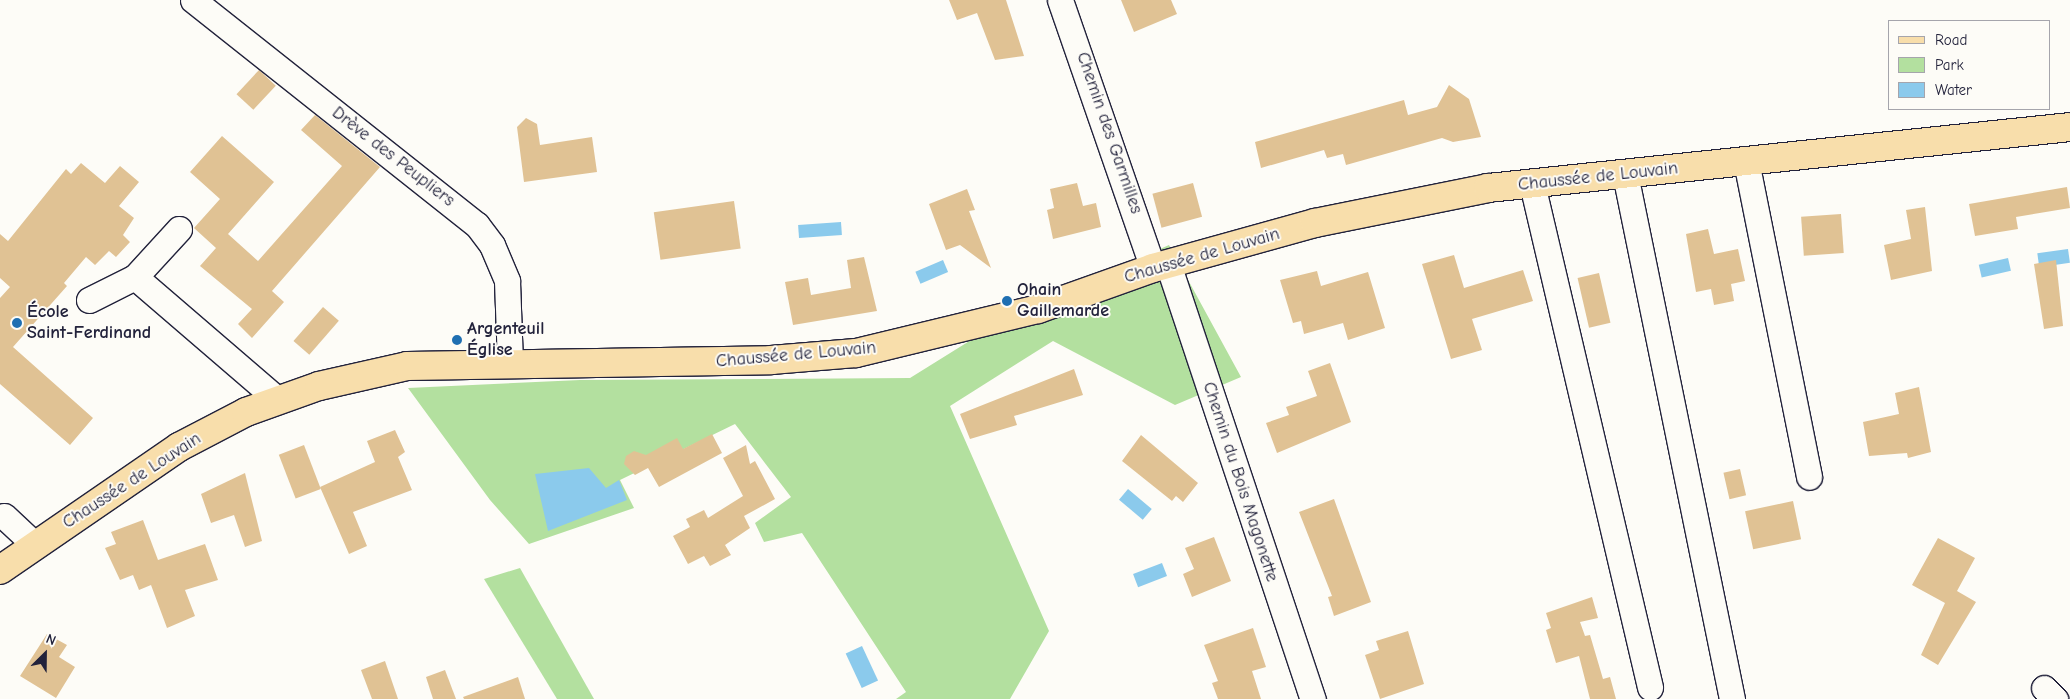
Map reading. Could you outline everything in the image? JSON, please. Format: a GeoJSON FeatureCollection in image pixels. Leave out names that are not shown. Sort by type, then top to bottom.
{"type":"FeatureCollection","features":[{"type":"Feature","properties":{"kind":"main road","name":"Chaussée de Louvain"},"geometry":{"type":"LineString","coordinates":[[0,570],[179,447],[278,400],[407,366],[771,360],[856,353],[1038,308],[1161,266],[1315,223],[1532,184],[2070,127]]}},
{"type":"Feature","properties":{"kind":"street","name":"Drève des Peupliers"},"geometry":{"type":"LineString","coordinates":[[193,0],[476,225],[492,245],[507,281],[510,364]]}},
{"type":"Feature","properties":{"kind":"street","name":"Chemin des Garmilles"},"geometry":{"type":"LineString","coordinates":[[1060,0],[1161,266]]}},
{"type":"Feature","properties":{"kind":"street"},"geometry":{"type":"LineString","coordinates":[[1746,161],[1809,476]]}},
{"type":"Feature","properties":{"kind":"street"},"geometry":{"type":"LineString","coordinates":[[1625,174],[1732,699]]}},
{"type":"Feature","properties":{"kind":"street"},"geometry":{"type":"LineString","coordinates":[[1532,184],[1650,687]]}},
{"type":"Feature","properties":{"kind":"street"},"geometry":{"type":"LineString","coordinates":[[89,300],[135,277],[179,229]]}},
{"type":"Feature","properties":{"kind":"street","name":"Chemin du Bois Magonette"},"geometry":{"type":"LineString","coordinates":[[1161,266],[1313,699]]}},
{"type":"Feature","properties":{"kind":"street"},"geometry":{"type":"LineString","coordinates":[[135,277],[278,400]]}},
{"type":"Feature","properties":{"kind":"street"},"geometry":{"type":"LineString","coordinates":[[4,516],[35,545]]}},
{"type":"Feature","properties":{"kind":"green space"},"geometry":{"type":"Polygon","coordinates":[[[1169,245],[1241,377],[1175,405],[1053,341],[950,406],[1049,631],[1010,699],[896,699],[906,692],[802,533],[764,542],[755,523],[791,497],[735,424],[620,480],[634,508],[529,544],[490,500],[408,388],[580,380],[910,378],[1008,317],[1169,245]]]}},
{"type":"Feature","properties":{"kind":"green space"},"geometry":{"type":"Polygon","coordinates":[[[520,568],[594,699],[557,699],[484,579],[520,568]]]}},
{"type":"Feature","properties":{"kind":"water"},"geometry":{"type":"Polygon","coordinates":[[[841,222],[842,235],[799,238],[798,225],[841,222]]]}},
{"type":"Feature","properties":{"kind":"water"},"geometry":{"type":"Polygon","coordinates":[[[2068,249],[2070,263],[2039,267],[2037,253],[2068,249]]]}},
{"type":"Feature","properties":{"kind":"water"},"geometry":{"type":"Polygon","coordinates":[[[2008,258],[2011,271],[1982,277],[1979,265],[2008,258]]]}},
{"type":"Feature","properties":{"kind":"water"},"geometry":{"type":"Polygon","coordinates":[[[943,260],[948,272],[920,284],[915,272],[943,260]]]}},
{"type":"Feature","properties":{"kind":"water"},"geometry":{"type":"Polygon","coordinates":[[[589,468],[606,488],[619,480],[627,500],[548,531],[535,474],[589,468]]]}},
{"type":"Feature","properties":{"kind":"water"},"geometry":{"type":"Polygon","coordinates":[[[1128,489],[1152,509],[1143,520],[1119,500],[1128,489]]]}},
{"type":"Feature","properties":{"kind":"water"},"geometry":{"type":"Polygon","coordinates":[[[1162,563],[1167,576],[1138,587],[1133,574],[1162,563]]]}},
{"type":"Feature","properties":{"kind":"water"},"geometry":{"type":"Polygon","coordinates":[[[862,646],[878,680],[862,688],[846,654],[862,646]]]}},
{"type":"Feature","properties":{"kind":"building"},"geometry":{"type":"Polygon","coordinates":[[[949,0],[1006,0],[1024,56],[995,60],[977,13],[957,20],[949,0]]]}},
{"type":"Feature","properties":{"kind":"building"},"geometry":{"type":"Polygon","coordinates":[[[1121,0],[1171,0],[1177,14],[1134,32],[1121,0]]]}},
{"type":"Feature","properties":{"kind":"building"},"geometry":{"type":"Polygon","coordinates":[[[259,70],[276,86],[253,110],[236,94],[259,70]]]}},
{"type":"Feature","properties":{"kind":"building"},"geometry":{"type":"Polygon","coordinates":[[[1449,85],[1469,99],[1481,137],[1453,142],[1442,138],[1346,165],[1343,154],[1327,158],[1324,150],[1261,168],[1255,142],[1404,100],[1408,115],[1437,107],[1449,85]]]}},
{"type":"Feature","properties":{"kind":"building"},"geometry":{"type":"Polygon","coordinates":[[[315,115],[380,167],[272,291],[284,302],[252,338],[238,324],[252,309],[200,266],[216,248],[194,228],[220,199],[190,172],[222,136],[274,182],[228,234],[258,261],[342,166],[301,130],[315,115]]]}},
{"type":"Feature","properties":{"kind":"building"},"geometry":{"type":"Polygon","coordinates":[[[526,118],[537,124],[540,145],[592,137],[597,172],[524,182],[517,127],[526,118]]]}},
{"type":"Feature","properties":{"kind":"building"},"geometry":{"type":"Polygon","coordinates":[[[81,163],[105,183],[120,166],[139,182],[119,206],[134,218],[123,235],[130,242],[116,257],[109,251],[95,265],[86,257],[64,283],[67,286],[13,347],[93,418],[70,445],[0,384],[0,298],[10,287],[0,278],[0,234],[8,241],[66,169],[71,174],[81,163]]]}},
{"type":"Feature","properties":{"kind":"building"},"geometry":{"type":"Polygon","coordinates":[[[1077,183],[1083,206],[1096,203],[1101,227],[1053,239],[1047,210],[1054,208],[1050,189],[1077,183]]]}},
{"type":"Feature","properties":{"kind":"building"},"geometry":{"type":"Polygon","coordinates":[[[1193,183],[1202,217],[1161,228],[1152,194],[1193,183]]]}},
{"type":"Feature","properties":{"kind":"building"},"geometry":{"type":"Polygon","coordinates":[[[2067,187],[2070,208],[2016,217],[2018,229],[1975,236],[1969,204],[2067,187]]]}},
{"type":"Feature","properties":{"kind":"building"},"geometry":{"type":"Polygon","coordinates":[[[967,189],[975,210],[969,211],[991,268],[960,245],[946,250],[929,204],[967,189]]]}},
{"type":"Feature","properties":{"kind":"building"},"geometry":{"type":"Polygon","coordinates":[[[734,201],[741,249],[660,260],[654,212],[734,201]]]}},
{"type":"Feature","properties":{"kind":"building"},"geometry":{"type":"Polygon","coordinates":[[[1925,207],[1932,271],[1891,280],[1884,245],[1911,239],[1906,210],[1925,207]]]}},
{"type":"Feature","properties":{"kind":"building"},"geometry":{"type":"Polygon","coordinates":[[[1841,214],[1844,253],[1804,256],[1801,217],[1841,214]]]}},
{"type":"Feature","properties":{"kind":"building"},"geometry":{"type":"Polygon","coordinates":[[[1708,229],[1714,254],[1738,249],[1745,281],[1731,284],[1734,301],[1714,305],[1711,289],[1696,292],[1686,234],[1708,229]]]}},
{"type":"Feature","properties":{"kind":"building"},"geometry":{"type":"Polygon","coordinates":[[[1454,255],[1464,288],[1523,270],[1533,301],[1472,319],[1482,350],[1451,359],[1422,264],[1454,255]]]}},
{"type":"Feature","properties":{"kind":"building"},"geometry":{"type":"Polygon","coordinates":[[[864,257],[877,311],[793,325],[785,282],[808,278],[811,295],[851,288],[847,260],[864,257]]]}},
{"type":"Feature","properties":{"kind":"building"},"geometry":{"type":"Polygon","coordinates":[[[2056,260],[2063,326],[2044,329],[2034,264],[2056,260]]]}},
{"type":"Feature","properties":{"kind":"building"},"geometry":{"type":"Polygon","coordinates":[[[1317,271],[1321,286],[1368,272],[1385,328],[1348,340],[1343,323],[1304,334],[1301,321],[1293,323],[1280,280],[1317,271]]]}},
{"type":"Feature","properties":{"kind":"building"},"geometry":{"type":"Polygon","coordinates":[[[1599,273],[1610,323],[1589,328],[1578,278],[1599,273]]]}},
{"type":"Feature","properties":{"kind":"building"},"geometry":{"type":"Polygon","coordinates":[[[323,307],[339,321],[309,355],[293,341],[323,307]]]}},
{"type":"Feature","properties":{"kind":"building"},"geometry":{"type":"Polygon","coordinates":[[[1330,363],[1351,422],[1277,453],[1266,423],[1289,415],[1286,407],[1317,396],[1308,371],[1330,363]]]}},
{"type":"Feature","properties":{"kind":"building"},"geometry":{"type":"Polygon","coordinates":[[[1074,369],[1083,395],[1014,416],[1017,425],[970,439],[960,414],[1074,369]]]}},
{"type":"Feature","properties":{"kind":"building"},"geometry":{"type":"Polygon","coordinates":[[[1919,387],[1931,452],[1908,458],[1907,453],[1869,456],[1863,422],[1899,414],[1895,393],[1919,387]]]}},
{"type":"Feature","properties":{"kind":"building"},"geometry":{"type":"Polygon","coordinates":[[[395,430],[405,452],[398,457],[412,490],[353,512],[367,546],[349,554],[320,487],[375,462],[367,441],[395,430]]]}},
{"type":"Feature","properties":{"kind":"building"},"geometry":{"type":"Polygon","coordinates":[[[712,434],[722,453],[659,487],[648,468],[635,475],[624,464],[626,456],[634,451],[646,455],[677,438],[683,449],[712,434]]]}},
{"type":"Feature","properties":{"kind":"building"},"geometry":{"type":"Polygon","coordinates":[[[1141,435],[1198,483],[1183,502],[1176,496],[1172,501],[1122,461],[1141,435]]]}},
{"type":"Feature","properties":{"kind":"building"},"geometry":{"type":"Polygon","coordinates":[[[304,445],[321,489],[296,499],[279,455],[304,445]]]}},
{"type":"Feature","properties":{"kind":"building"},"geometry":{"type":"Polygon","coordinates":[[[746,445],[750,464],[755,461],[775,499],[744,516],[750,528],[725,545],[731,555],[710,566],[704,556],[688,564],[673,536],[690,527],[686,519],[704,510],[708,518],[743,496],[723,458],[746,445]]]}},
{"type":"Feature","properties":{"kind":"building"},"geometry":{"type":"Polygon","coordinates":[[[1740,469],[1746,495],[1730,499],[1723,473],[1740,469]]]}},
{"type":"Feature","properties":{"kind":"building"},"geometry":{"type":"Polygon","coordinates":[[[245,473],[262,541],[245,547],[234,515],[211,523],[201,494],[245,473]]]}},
{"type":"Feature","properties":{"kind":"building"},"geometry":{"type":"Polygon","coordinates":[[[1334,499],[1371,602],[1334,616],[1328,597],[1332,596],[1299,512],[1334,499]]]}},
{"type":"Feature","properties":{"kind":"building"},"geometry":{"type":"Polygon","coordinates":[[[1793,501],[1801,539],[1753,549],[1745,511],[1793,501]]]}},
{"type":"Feature","properties":{"kind":"building"},"geometry":{"type":"Polygon","coordinates":[[[143,520],[158,560],[205,544],[218,580],[185,590],[195,616],[167,628],[151,585],[139,590],[133,575],[120,580],[105,548],[116,544],[111,532],[143,520]]]}},
{"type":"Feature","properties":{"kind":"building"},"geometry":{"type":"Polygon","coordinates":[[[1214,537],[1231,581],[1192,597],[1183,574],[1194,569],[1185,548],[1214,537]]]}},
{"type":"Feature","properties":{"kind":"building"},"geometry":{"type":"Polygon","coordinates":[[[1938,538],[1975,558],[1957,591],[1976,602],[1938,665],[1921,655],[1945,603],[1912,585],[1938,538]]]}},
{"type":"Feature","properties":{"kind":"building"},"geometry":{"type":"Polygon","coordinates":[[[1592,597],[1598,618],[1580,622],[1585,636],[1590,635],[1603,679],[1610,677],[1616,699],[1590,699],[1579,656],[1556,663],[1546,630],[1551,628],[1546,613],[1592,597]]]}},
{"type":"Feature","properties":{"kind":"building"},"geometry":{"type":"Polygon","coordinates":[[[1253,628],[1266,667],[1252,671],[1261,699],[1218,699],[1212,683],[1218,681],[1204,645],[1253,628]]]}},
{"type":"Feature","properties":{"kind":"building"},"geometry":{"type":"Polygon","coordinates":[[[1408,631],[1424,684],[1380,699],[1365,655],[1379,650],[1376,641],[1408,631]]]}},
{"type":"Feature","properties":{"kind":"building"},"geometry":{"type":"Polygon","coordinates":[[[47,634],[67,645],[59,657],[75,667],[56,698],[20,676],[47,634]]]}},
{"type":"Feature","properties":{"kind":"building"},"geometry":{"type":"Polygon","coordinates":[[[385,661],[398,699],[372,699],[361,670],[385,661]]]}},
{"type":"Feature","properties":{"kind":"building"},"geometry":{"type":"Polygon","coordinates":[[[445,670],[456,699],[433,699],[426,677],[445,670]]]}},
{"type":"Feature","properties":{"kind":"building"},"geometry":{"type":"Polygon","coordinates":[[[518,677],[525,699],[464,699],[463,697],[518,677]]]}},
{"type":"Feature","properties":{"kind":"place","name":"Ohain Gaillemarde"},"geometry":{"type":"Point","coordinates":[1007,301]}},
{"type":"Feature","properties":{"kind":"place","name":"École Saint-Ferdinand"},"geometry":{"type":"Point","coordinates":[17,323]}},
{"type":"Feature","properties":{"kind":"place","name":"Argenteuil Église"},"geometry":{"type":"Point","coordinates":[457,340]}}]}
